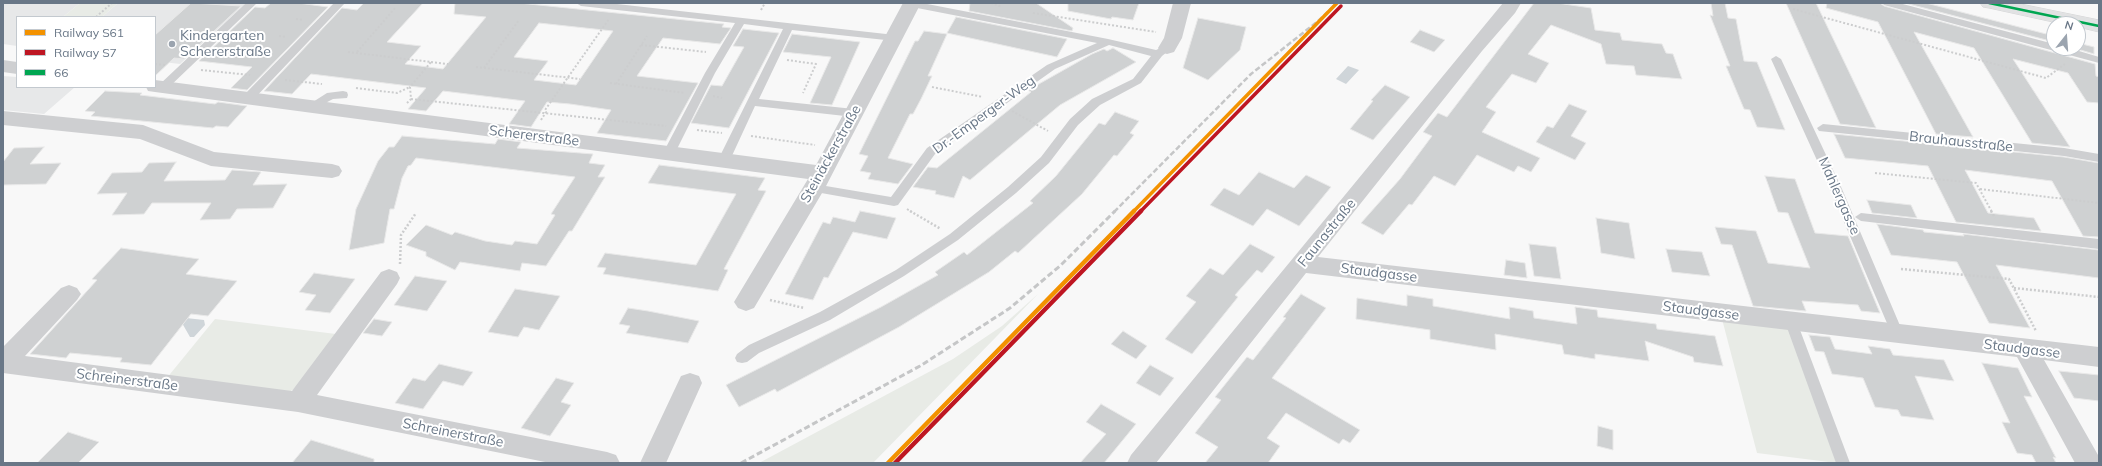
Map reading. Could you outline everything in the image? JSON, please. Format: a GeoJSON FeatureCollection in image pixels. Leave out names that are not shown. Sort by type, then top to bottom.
{"type":"FeatureCollection","features":[{"type":"Feature","properties":{"kind":"main road"},"geometry":{"type":"LineString","coordinates":[[1989,3],[2099,26]]}},
{"type":"Feature","properties":{"kind":"street"},"geometry":{"type":"LineString","coordinates":[[1166,45],[1182,3]]}},
{"type":"Feature","properties":{"kind":"street","name":"Faunastraße"},"geometry":{"type":"LineString","coordinates":[[1140,463],[1302,264],[1470,53],[1509,9],[1512,3]]}},
{"type":"Feature","properties":{"kind":"street","name":"Steinäckerstraße"},"geometry":{"type":"LineString","coordinates":[[748,299],[835,148],[912,4]]}},
{"type":"Feature","properties":{"kind":"street"},"geometry":{"type":"LineString","coordinates":[[3,66],[16,68]]}},
{"type":"Feature","properties":{"kind":"street","name":"Schererstraße"},"geometry":{"type":"LineString","coordinates":[[159,86],[310,107],[724,160],[817,180]]}},
{"type":"Feature","properties":{"kind":"street"},"geometry":{"type":"LineString","coordinates":[[3,118],[143,132],[196,151],[211,159],[332,171]]}},
{"type":"Feature","properties":{"kind":"street","name":"Staudgasse"},"geometry":{"type":"LineString","coordinates":[[1302,264],[2099,358]]}},
{"type":"Feature","properties":{"kind":"street"},"geometry":{"type":"LineString","coordinates":[[298,402],[389,278]]}},
{"type":"Feature","properties":{"kind":"street","name":"Schreinerstraße"},"geometry":{"type":"LineString","coordinates":[[3,364],[69,294]]}},
{"type":"Feature","properties":{"kind":"street"},"geometry":{"type":"LineString","coordinates":[[2036,350],[2088,463]]}},
{"type":"Feature","properties":{"kind":"street","name":"Schreinerstraße"},"geometry":{"type":"LineString","coordinates":[[3,364],[298,402],[607,463]]}},
{"type":"Feature","properties":{"kind":"street"},"geometry":{"type":"LineString","coordinates":[[653,463],[690,383]]}},
{"type":"Feature","properties":{"kind":"lane","name":"Schererstraße"},"geometry":{"type":"LineString","coordinates":[[159,86],[252,3]]}},
{"type":"Feature","properties":{"kind":"lane"},"geometry":{"type":"LineString","coordinates":[[248,98],[340,3]]}},
{"type":"Feature","properties":{"kind":"lane"},"geometry":{"type":"LineString","coordinates":[[582,3],[895,38]]}},
{"type":"Feature","properties":{"kind":"lane"},"geometry":{"type":"LineString","coordinates":[[1887,3],[2046,45]]}},
{"type":"Feature","properties":{"kind":"lane"},"geometry":{"type":"LineString","coordinates":[[912,4],[1108,42],[1166,45]]}},
{"type":"Feature","properties":{"kind":"lane"},"geometry":{"type":"LineString","coordinates":[[669,153],[699,94],[741,21]]}},
{"type":"Feature","properties":{"kind":"lane"},"geometry":{"type":"LineString","coordinates":[[724,160],[789,26]]}},
{"type":"Feature","properties":{"kind":"lane","name":"Dr.-Emperger-Weg"},"geometry":{"type":"LineString","coordinates":[[894,202],[931,151],[1051,67],[1108,42]]}},
{"type":"Feature","properties":{"kind":"lane"},"geometry":{"type":"LineString","coordinates":[[742,358],[754,349],[824,316],[900,273],[954,236],[1012,190],[1045,160],[1074,122],[1096,102],[1137,81],[1166,45]]}},
{"type":"Feature","properties":{"kind":"lane"},"geometry":{"type":"LineString","coordinates":[[2086,56],[2099,60]]}},
{"type":"Feature","properties":{"kind":"lane","name":"Mahlergasse"},"geometry":{"type":"LineString","coordinates":[[1776,59],[1836,189],[1898,335]]}},
{"type":"Feature","properties":{"kind":"lane"},"geometry":{"type":"LineString","coordinates":[[310,107],[331,96],[343,95]]}},
{"type":"Feature","properties":{"kind":"lane"},"geometry":{"type":"LineString","coordinates":[[752,102],[854,113]]}},
{"type":"Feature","properties":{"kind":"lane","name":"Brauhausstraße"},"geometry":{"type":"LineString","coordinates":[[1823,128],[2064,152],[2099,158]]}},
{"type":"Feature","properties":{"kind":"lane"},"geometry":{"type":"LineString","coordinates":[[817,180],[894,202]]}},
{"type":"Feature","properties":{"kind":"lane"},"geometry":{"type":"LineString","coordinates":[[1861,216],[2099,244]]}},
{"type":"Feature","properties":{"kind":"lane"},"geometry":{"type":"LineString","coordinates":[[1791,322],[1843,463]]}},
{"type":"Feature","properties":{"kind":"path"},"geometry":{"type":"LineString","coordinates":[[97,16],[112,3]]}},
{"type":"Feature","properties":{"kind":"path"},"geometry":{"type":"LineString","coordinates":[[991,3],[1006,8]]}},
{"type":"Feature","properties":{"kind":"path"},"geometry":{"type":"LineString","coordinates":[[356,53],[396,7]]}},
{"type":"Feature","properties":{"kind":"path"},"geometry":{"type":"LineString","coordinates":[[530,135],[546,112],[545,110],[617,7]]}},
{"type":"Feature","properties":{"kind":"path"},"geometry":{"type":"LineString","coordinates":[[1793,9],[2046,78],[2077,56]]}},
{"type":"Feature","properties":{"kind":"path"},"geometry":{"type":"LineString","coordinates":[[1028,12],[1166,45]]}},
{"type":"Feature","properties":{"kind":"path"},"geometry":{"type":"LineString","coordinates":[[484,68],[519,20]]}},
{"type":"Feature","properties":{"kind":"path"},"geometry":{"type":"LineString","coordinates":[[616,84],[647,36]]}},
{"type":"Feature","properties":{"kind":"path"},"geometry":{"type":"LineString","coordinates":[[641,45],[722,53]]}},
{"type":"Feature","properties":{"kind":"path"},"geometry":{"type":"LineString","coordinates":[[348,52],[448,64]]}},
{"type":"Feature","properties":{"kind":"path"},"geometry":{"type":"LineString","coordinates":[[773,58],[816,64],[803,93]]}},
{"type":"Feature","properties":{"kind":"path"},"geometry":{"type":"LineString","coordinates":[[396,118],[411,98],[410,87],[431,62]]}},
{"type":"Feature","properties":{"kind":"path"},"geometry":{"type":"LineString","coordinates":[[476,67],[580,80]]}},
{"type":"Feature","properties":{"kind":"path"},"geometry":{"type":"LineString","coordinates":[[610,83],[722,98]]}},
{"type":"Feature","properties":{"kind":"path"},"geometry":{"type":"LineString","coordinates":[[411,98],[542,114],[546,112],[682,128],[835,148]]}},
{"type":"Feature","properties":{"kind":"path"},"geometry":{"type":"LineString","coordinates":[[1875,173],[1976,183],[2003,233]]}},
{"type":"Feature","properties":{"kind":"path"},"geometry":{"type":"LineString","coordinates":[[1980,189],[2099,203]]}},
{"type":"Feature","properties":{"kind":"path"},"geometry":{"type":"LineString","coordinates":[[894,202],[954,236]]}},
{"type":"Feature","properties":{"kind":"path"},"geometry":{"type":"LineString","coordinates":[[389,278],[400,270],[401,235],[416,213]]}},
{"type":"Feature","properties":{"kind":"path"},"geometry":{"type":"LineString","coordinates":[[1900,269],[2009,279],[2014,288],[2036,350]]}},
{"type":"Feature","properties":{"kind":"path"},"geometry":{"type":"LineString","coordinates":[[2014,288],[2099,297]]}},
{"type":"Feature","properties":{"kind":"path"},"geometry":{"type":"LineString","coordinates":[[748,299],[821,312],[824,316]]}},
{"type":"Feature","properties":{"kind":"shaded area"},"geometry":{"type":"Polygon","coordinates":[[[3,3],[80,3],[64,16],[16,16],[16,46],[3,44],[3,3]]]}},
{"type":"Feature","properties":{"kind":"shaded area"},"geometry":{"type":"Polygon","coordinates":[[[80,3],[118,3],[103,16],[64,16],[80,3]]]}},
{"type":"Feature","properties":{"kind":"shaded area"},"geometry":{"type":"Polygon","coordinates":[[[118,3],[246,3],[180,64],[156,61],[156,16],[103,16],[118,3]]]}},
{"type":"Feature","properties":{"kind":"shaded area"},"geometry":{"type":"Polygon","coordinates":[[[1348,66],[1359,70],[1346,84],[1336,79],[1348,66]]]}},
{"type":"Feature","properties":{"kind":"shaded area"},"geometry":{"type":"Polygon","coordinates":[[[3,76],[16,77],[16,88],[74,88],[44,114],[3,110],[3,76]]]}},
{"type":"Feature","properties":{"kind":"shaded area"},"geometry":{"type":"Polygon","coordinates":[[[1038,294],[873,463],[759,463],[953,359],[1002,326],[1038,294]]]}},
{"type":"Feature","properties":{"kind":"shaded area"},"geometry":{"type":"Polygon","coordinates":[[[186,318],[204,320],[205,325],[194,337],[190,337],[182,323],[186,318]]]}},
{"type":"Feature","properties":{"kind":"shaded area"},"geometry":{"type":"Polygon","coordinates":[[[215,319],[336,334],[297,388],[282,395],[166,379],[215,319]]]}},
{"type":"Feature","properties":{"kind":"shaded area"},"geometry":{"type":"Polygon","coordinates":[[[1722,319],[1788,327],[1837,463],[1757,453],[1722,319]]]}},
{"type":"Feature","properties":{"kind":"building"},"geometry":{"type":"Polygon","coordinates":[[[191,3],[241,6],[184,59],[174,58],[156,75],[156,34],[191,3]]]}},
{"type":"Feature","properties":{"kind":"building"},"geometry":{"type":"Polygon","coordinates":[[[271,3],[298,3],[328,7],[247,90],[231,88],[252,67],[199,61],[255,7],[265,8],[271,3]]]}},
{"type":"Feature","properties":{"kind":"building"},"geometry":{"type":"Polygon","coordinates":[[[364,3],[423,3],[387,42],[421,46],[405,64],[443,69],[486,17],[454,14],[455,3],[519,3],[724,24],[722,27],[731,28],[720,44],[663,38],[637,76],[698,83],[666,141],[597,133],[611,110],[570,104],[547,102],[531,127],[509,124],[525,101],[443,91],[426,111],[408,109],[426,88],[311,74],[292,94],[264,91],[342,8],[357,10],[364,3]],[[539,23],[514,57],[548,61],[534,80],[576,85],[613,31],[539,23]]]}},
{"type":"Feature","properties":{"kind":"building"},"geometry":{"type":"Polygon","coordinates":[[[970,3],[1036,3],[1073,28],[1072,31],[969,11],[970,3]]]}},
{"type":"Feature","properties":{"kind":"building"},"geometry":{"type":"Polygon","coordinates":[[[1068,3],[1139,3],[1133,20],[1112,17],[1111,19],[1068,11],[1068,3]]]}},
{"type":"Feature","properties":{"kind":"building"},"geometry":{"type":"Polygon","coordinates":[[[1534,3],[1557,3],[1591,8],[1595,30],[1620,33],[1622,40],[1662,44],[1666,53],[1673,54],[1682,79],[1636,75],[1634,66],[1606,64],[1601,44],[1551,25],[1528,54],[1549,63],[1536,83],[1512,74],[1486,107],[1496,112],[1482,132],[1540,158],[1531,172],[1518,166],[1514,172],[1477,155],[1455,186],[1434,176],[1412,205],[1409,204],[1383,235],[1361,223],[1400,179],[1432,136],[1423,132],[1438,113],[1447,117],[1534,3]]]}},
{"type":"Feature","properties":{"kind":"building"},"geometry":{"type":"Polygon","coordinates":[[[1711,3],[1725,3],[1728,18],[1736,19],[1744,61],[1757,62],[1785,130],[1757,127],[1750,110],[1744,109],[1726,66],[1730,66],[1710,15],[1713,16],[1711,3]]]}},
{"type":"Feature","properties":{"kind":"building"},"geometry":{"type":"Polygon","coordinates":[[[1786,3],[1816,3],[1876,128],[1840,124],[1786,3]]]}},
{"type":"Feature","properties":{"kind":"building"},"geometry":{"type":"Polygon","coordinates":[[[1827,3],[1880,3],[1884,6],[2046,51],[2046,56],[2066,56],[2095,64],[2096,76],[2099,77],[2099,103],[2087,102],[2068,73],[2013,59],[2070,147],[2032,143],[1974,48],[1914,32],[1973,137],[1936,134],[1878,22],[1826,8],[1827,3]]]}},
{"type":"Feature","properties":{"kind":"building"},"geometry":{"type":"Polygon","coordinates":[[[1905,3],[1926,3],[2046,34],[2046,40],[1905,3]]]}},
{"type":"Feature","properties":{"kind":"building"},"geometry":{"type":"Polygon","coordinates":[[[956,17],[1067,39],[1057,57],[947,33],[956,17]]]}},
{"type":"Feature","properties":{"kind":"building"},"geometry":{"type":"Polygon","coordinates":[[[1198,18],[1246,27],[1240,50],[1208,80],[1183,68],[1198,18]]]}},
{"type":"Feature","properties":{"kind":"building"},"geometry":{"type":"Polygon","coordinates":[[[743,29],[779,33],[729,128],[691,123],[711,85],[722,86],[744,47],[733,46],[743,29]]]}},
{"type":"Feature","properties":{"kind":"building"},"geometry":{"type":"Polygon","coordinates":[[[1420,30],[1445,40],[1434,52],[1410,42],[1420,30]]]}},
{"type":"Feature","properties":{"kind":"building"},"geometry":{"type":"Polygon","coordinates":[[[924,31],[947,34],[928,76],[932,76],[913,114],[910,114],[888,158],[913,164],[898,184],[868,179],[871,173],[860,171],[868,156],[859,154],[915,41],[918,41],[924,31]]]}},
{"type":"Feature","properties":{"kind":"building"},"geometry":{"type":"Polygon","coordinates":[[[792,34],[860,42],[832,105],[810,103],[831,57],[783,52],[792,34]]]}},
{"type":"Feature","properties":{"kind":"building"},"geometry":{"type":"Polygon","coordinates":[[[2086,45],[2094,47],[2094,54],[2086,52],[2086,45]]]}},
{"type":"Feature","properties":{"kind":"building"},"geometry":{"type":"Polygon","coordinates":[[[1113,48],[1136,62],[1060,105],[970,180],[963,176],[954,198],[935,194],[936,191],[913,187],[928,167],[937,168],[1031,92],[1028,90],[1092,54],[1104,49],[1107,51],[1113,48]]]}},
{"type":"Feature","properties":{"kind":"building"},"geometry":{"type":"Polygon","coordinates":[[[1385,85],[1410,97],[1373,140],[1350,129],[1373,101],[1371,100],[1385,85]]]}},
{"type":"Feature","properties":{"kind":"building"},"geometry":{"type":"Polygon","coordinates":[[[105,91],[142,93],[140,95],[215,104],[218,102],[247,106],[228,127],[216,126],[213,128],[91,116],[95,112],[85,111],[105,91]]]}},
{"type":"Feature","properties":{"kind":"building"},"geometry":{"type":"Polygon","coordinates":[[[1569,104],[1587,111],[1571,136],[1586,143],[1575,160],[1536,142],[1547,126],[1553,128],[1569,104]]]}},
{"type":"Feature","properties":{"kind":"building"},"geometry":{"type":"Polygon","coordinates":[[[1115,112],[1139,121],[1130,133],[1134,135],[1117,156],[1114,155],[1082,194],[1018,253],[1015,251],[989,272],[899,327],[777,392],[775,389],[739,407],[726,385],[881,307],[938,275],[935,272],[964,252],[967,255],[1033,203],[1030,201],[1056,176],[1099,123],[1105,125],[1115,112]]]}},
{"type":"Feature","properties":{"kind":"building"},"geometry":{"type":"Polygon","coordinates":[[[1834,134],[2064,157],[2099,163],[2099,237],[2083,236],[2052,181],[1965,170],[1988,213],[2034,218],[2041,231],[1956,222],[1928,166],[1845,158],[1834,134]]]}},
{"type":"Feature","properties":{"kind":"building"},"geometry":{"type":"Polygon","coordinates":[[[402,136],[495,144],[498,139],[521,142],[517,148],[593,154],[589,163],[605,165],[598,177],[605,177],[572,231],[569,231],[546,266],[522,263],[520,271],[460,262],[455,270],[426,256],[426,252],[406,245],[426,225],[452,235],[455,232],[485,241],[512,245],[515,241],[537,244],[555,215],[551,214],[575,177],[416,158],[411,165],[408,166],[402,178],[394,209],[390,209],[384,243],[349,250],[356,209],[378,161],[389,147],[394,147],[402,136]]]}},
{"type":"Feature","properties":{"kind":"building"},"geometry":{"type":"Polygon","coordinates":[[[44,147],[30,164],[61,163],[46,184],[3,185],[3,162],[14,148],[44,147]]]}},
{"type":"Feature","properties":{"kind":"building"},"geometry":{"type":"Polygon","coordinates":[[[176,162],[164,181],[225,180],[232,170],[261,172],[253,185],[287,184],[273,208],[237,209],[230,219],[200,220],[211,203],[152,203],[144,214],[112,215],[127,193],[97,194],[112,173],[142,172],[149,163],[176,162]]]}},
{"type":"Feature","properties":{"kind":"building"},"geometry":{"type":"Polygon","coordinates":[[[659,165],[765,178],[758,190],[766,191],[724,269],[728,270],[718,291],[603,274],[606,268],[597,267],[605,253],[696,265],[736,194],[648,183],[659,165]]]}},
{"type":"Feature","properties":{"kind":"building"},"geometry":{"type":"Polygon","coordinates":[[[1259,172],[1294,188],[1306,175],[1331,187],[1299,226],[1267,209],[1253,226],[1210,205],[1224,188],[1239,195],[1259,172]]]}},
{"type":"Feature","properties":{"kind":"building"},"geometry":{"type":"Polygon","coordinates":[[[1765,176],[1795,179],[1815,233],[1848,236],[1880,313],[1861,311],[1858,305],[1802,301],[1806,311],[1753,306],[1732,245],[1721,244],[1715,227],[1756,231],[1768,263],[1810,268],[1788,213],[1778,212],[1765,176]]]}},
{"type":"Feature","properties":{"kind":"building"},"geometry":{"type":"Polygon","coordinates":[[[1867,200],[1911,205],[1917,218],[1872,213],[1867,200]]]}},
{"type":"Feature","properties":{"kind":"building"},"geometry":{"type":"Polygon","coordinates":[[[860,211],[896,218],[887,239],[853,232],[828,278],[824,277],[813,300],[785,294],[823,222],[830,224],[833,217],[855,222],[860,211]]]}},
{"type":"Feature","properties":{"kind":"building"},"geometry":{"type":"Polygon","coordinates":[[[1596,218],[1629,223],[1635,259],[1601,253],[1596,218]]]}},
{"type":"Feature","properties":{"kind":"building"},"geometry":{"type":"Polygon","coordinates":[[[1877,224],[1923,230],[1924,232],[1964,236],[1963,234],[2099,250],[2099,278],[1996,265],[2030,328],[1989,323],[1957,262],[1891,255],[1877,224]]]}},
{"type":"Feature","properties":{"kind":"building"},"geometry":{"type":"Polygon","coordinates":[[[1250,244],[1275,257],[1262,273],[1257,270],[1235,295],[1238,297],[1192,354],[1165,339],[1196,302],[1186,296],[1210,268],[1223,275],[1250,244]]]}},
{"type":"Feature","properties":{"kind":"building"},"geometry":{"type":"Polygon","coordinates":[[[1529,244],[1556,247],[1561,279],[1534,276],[1529,244]]]}},
{"type":"Feature","properties":{"kind":"building"},"geometry":{"type":"Polygon","coordinates":[[[121,248],[199,259],[186,274],[237,281],[208,316],[191,314],[151,365],[120,362],[122,358],[70,353],[66,358],[30,354],[97,280],[92,279],[121,248]]]}},
{"type":"Feature","properties":{"kind":"building"},"geometry":{"type":"Polygon","coordinates":[[[1666,249],[1702,252],[1710,276],[1672,272],[1666,249]]]}},
{"type":"Feature","properties":{"kind":"building"},"geometry":{"type":"Polygon","coordinates":[[[1506,260],[1525,263],[1527,278],[1504,275],[1506,260]]]}},
{"type":"Feature","properties":{"kind":"building"},"geometry":{"type":"Polygon","coordinates":[[[314,273],[355,279],[330,313],[305,310],[316,295],[299,292],[314,273]]]}},
{"type":"Feature","properties":{"kind":"building"},"geometry":{"type":"Polygon","coordinates":[[[415,276],[447,281],[427,311],[394,305],[415,276]]]}},
{"type":"Feature","properties":{"kind":"building"},"geometry":{"type":"Polygon","coordinates":[[[515,289],[560,296],[539,330],[524,327],[518,337],[488,332],[515,289]]]}},
{"type":"Feature","properties":{"kind":"building"},"geometry":{"type":"Polygon","coordinates":[[[1301,294],[1326,308],[1272,378],[1360,430],[1350,443],[1343,439],[1339,444],[1286,413],[1267,438],[1280,446],[1268,463],[1205,463],[1218,447],[1195,433],[1221,400],[1215,397],[1247,357],[1253,360],[1286,318],[1283,317],[1301,294]]]}},
{"type":"Feature","properties":{"kind":"building"},"geometry":{"type":"Polygon","coordinates":[[[1407,295],[1433,299],[1433,306],[1510,319],[1509,307],[1533,311],[1534,318],[1577,324],[1575,307],[1597,310],[1598,317],[1656,324],[1657,329],[1715,336],[1723,366],[1694,362],[1693,357],[1645,341],[1649,361],[1595,354],[1595,359],[1564,354],[1562,345],[1495,334],[1496,350],[1430,339],[1430,330],[1356,319],[1357,298],[1407,306],[1407,295]]]}},
{"type":"Feature","properties":{"kind":"building"},"geometry":{"type":"Polygon","coordinates":[[[628,308],[699,321],[688,343],[626,333],[630,326],[619,324],[628,308]]]}},
{"type":"Feature","properties":{"kind":"building"},"geometry":{"type":"Polygon","coordinates":[[[374,319],[392,322],[382,336],[363,333],[374,319]]]}},
{"type":"Feature","properties":{"kind":"building"},"geometry":{"type":"Polygon","coordinates":[[[1123,331],[1147,346],[1136,359],[1111,344],[1123,331]]]}},
{"type":"Feature","properties":{"kind":"building"},"geometry":{"type":"Polygon","coordinates":[[[1809,335],[1830,337],[1835,349],[1872,354],[1868,346],[1890,349],[1893,355],[1944,360],[1954,381],[1915,376],[1934,420],[1901,416],[1898,410],[1875,407],[1863,378],[1832,374],[1824,352],[1815,351],[1809,335]]]}},
{"type":"Feature","properties":{"kind":"building"},"geometry":{"type":"Polygon","coordinates":[[[1982,363],[2018,368],[2032,397],[2024,396],[2056,458],[2053,457],[2056,463],[2036,463],[2032,455],[2017,453],[2002,422],[2010,423],[1982,363]]]}},
{"type":"Feature","properties":{"kind":"building"},"geometry":{"type":"Polygon","coordinates":[[[439,364],[473,372],[463,386],[443,381],[423,409],[395,403],[413,378],[425,381],[439,364]]]}},
{"type":"Feature","properties":{"kind":"building"},"geometry":{"type":"Polygon","coordinates":[[[1150,365],[1174,378],[1160,396],[1136,383],[1150,365]]]}},
{"type":"Feature","properties":{"kind":"building"},"geometry":{"type":"Polygon","coordinates":[[[2059,371],[2099,375],[2099,401],[2074,398],[2059,371]]]}},
{"type":"Feature","properties":{"kind":"building"},"geometry":{"type":"Polygon","coordinates":[[[556,378],[574,383],[561,402],[571,405],[550,436],[521,428],[556,378]]]}},
{"type":"Feature","properties":{"kind":"building"},"geometry":{"type":"Polygon","coordinates":[[[1101,404],[1136,424],[1104,463],[1080,463],[1106,434],[1086,422],[1101,404]]]}},
{"type":"Feature","properties":{"kind":"building"},"geometry":{"type":"Polygon","coordinates":[[[1598,426],[1613,430],[1613,450],[1597,446],[1598,426]]]}},
{"type":"Feature","properties":{"kind":"building"},"geometry":{"type":"Polygon","coordinates":[[[68,432],[99,442],[78,463],[37,463],[68,432]]]}},
{"type":"Feature","properties":{"kind":"building"},"geometry":{"type":"Polygon","coordinates":[[[311,440],[374,459],[374,463],[292,463],[311,440]]]}},
{"type":"Feature","properties":{"kind":"railway"},"geometry":{"type":"LineString","coordinates":[[1114,212],[1251,74],[1318,21],[1335,5]]}},
{"type":"Feature","properties":{"kind":"railway"},"geometry":{"type":"LineString","coordinates":[[741,463],[920,366],[1010,308],[1061,265],[1114,212]]}},
{"type":"Feature","properties":{"kind":"rail line","name":"S61"},"geometry":{"type":"LineString","coordinates":[[888,463],[1337,3]]}},
{"type":"Feature","properties":{"kind":"rail line","name":"S7"},"geometry":{"type":"LineString","coordinates":[[895,463],[1341,6]]}},
{"type":"Feature","properties":{"kind":"transit line","name":"66"},"geometry":{"type":"LineString","coordinates":[[1989,3],[2099,26]]}},
{"type":"Feature","properties":{"kind":"place","name":"Kindergarten Schererstraße"},"geometry":{"type":"Point","coordinates":[172,44]}}]}
